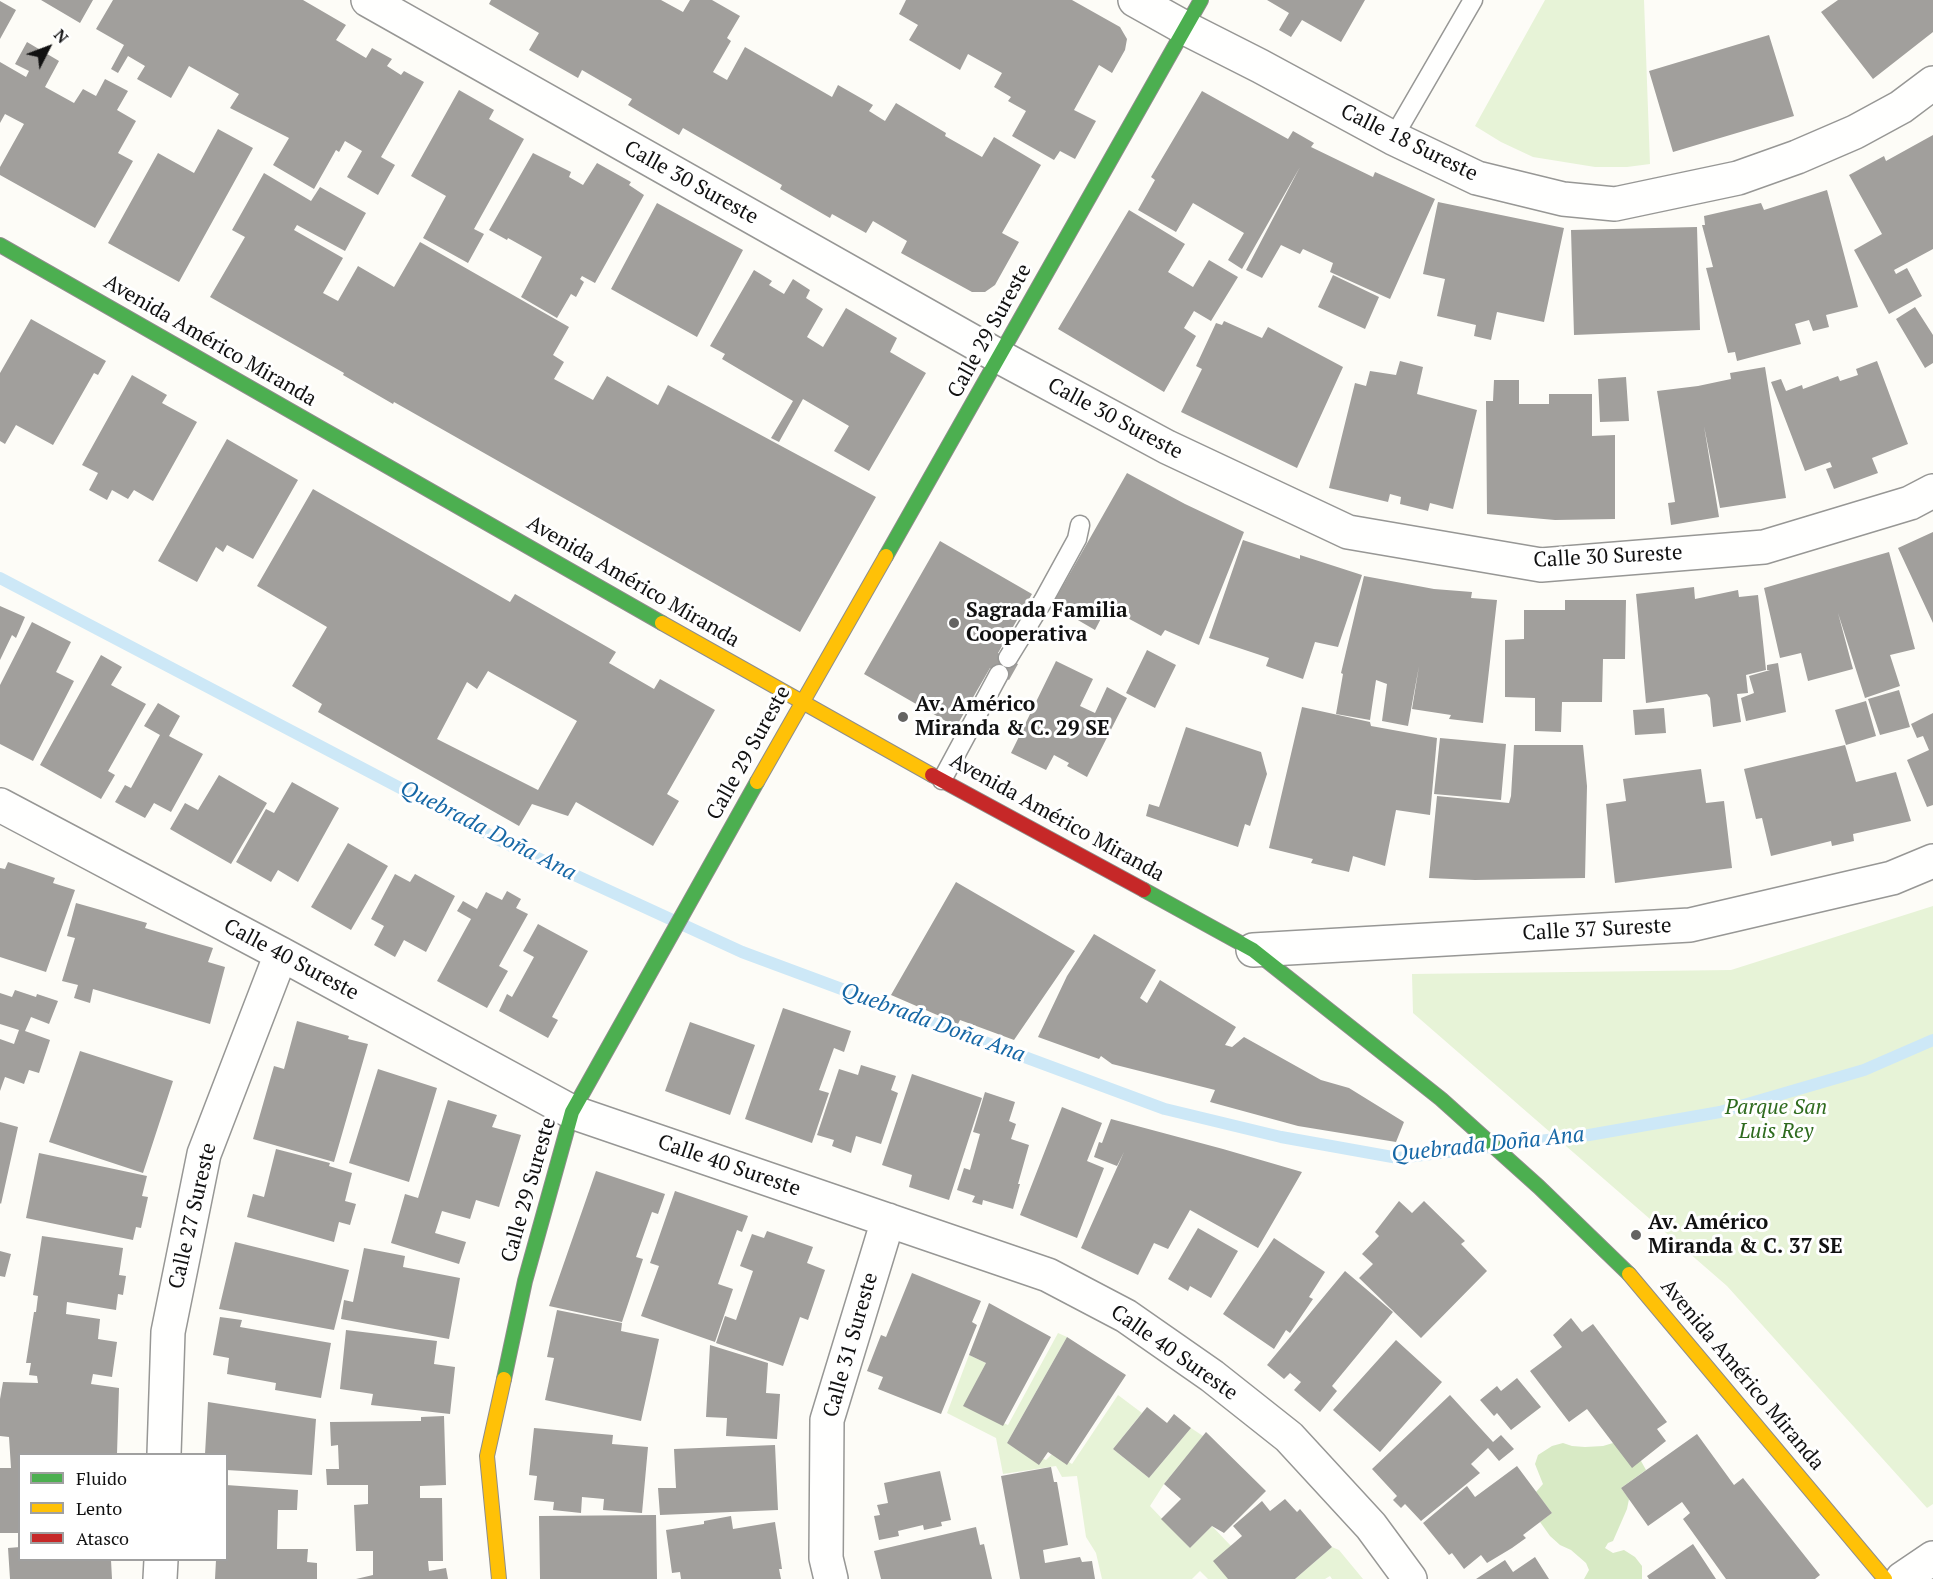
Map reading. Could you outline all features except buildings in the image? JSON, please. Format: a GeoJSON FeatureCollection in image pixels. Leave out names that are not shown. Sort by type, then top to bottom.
{"type":"FeatureCollection","features":[{"type":"Feature","properties":{"kind":"street","name":"Calle 30 Sureste"},"geometry":{"type":"LineString","coordinates":[[368,0],[1000,357],[1167,447],[1348,532],[1541,564],[1764,547],[1910,503],[1933,491]]}},
{"type":"Feature","properties":{"kind":"street","name":"Calle 18 Sureste"},"geometry":{"type":"LineString","coordinates":[[1135,0],[1393,138],[1477,178],[1563,199],[1615,204],[1738,178],[1797,158],[1855,132],[1902,107],[1933,83]]}},
{"type":"Feature","properties":{"kind":"street","name":"Calle 29 Sureste"},"geometry":{"type":"LineString","coordinates":[[498,1579],[487,1456],[525,1281],[572,1112],[801,702],[1000,357],[1201,0]]}},
{"type":"Feature","properties":{"kind":"street","name":"Avenida Américo Miranda"},"geometry":{"type":"LineString","coordinates":[[0,245],[801,702],[1253,950],[1441,1099],[1539,1187],[1627,1272],[1885,1579]]}},
{"type":"Feature","properties":{"kind":"street","name":"Calle 40 Sureste"},"geometry":{"type":"LineString","coordinates":[[0,805],[572,1112],[1048,1275],[1126,1316],[1212,1376],[1289,1437],[1371,1526],[1410,1579]]}},
{"type":"Feature","properties":{"kind":"street","name":"Calle 37 Sureste"},"geometry":{"type":"LineString","coordinates":[[1253,950],[1690,925],[1892,878],[1933,861]]}},
{"type":"Feature","properties":{"kind":"street","name":"Calle 27 Sureste"},"geometry":{"type":"LineString","coordinates":[[164,1453],[168,1332],[204,1154],[281,954]]}},
{"type":"Feature","properties":{"kind":"street","name":"Calle 31 Sureste"},"geometry":{"type":"LineString","coordinates":[[831,1579],[826,1558],[827,1420],[888,1220]]}},
{"type":"Feature","properties":{"kind":"street"},"geometry":{"type":"LineString","coordinates":[[1902,1579],[1933,1558]]}},
{"type":"Feature","properties":{"kind":"street"},"geometry":{"type":"LineString","coordinates":[[160,1579],[161,1561]]}},
{"type":"Feature","properties":{"kind":"lane"},"geometry":{"type":"LineString","coordinates":[[1393,138],[1473,0]]}},
{"type":"Feature","properties":{"kind":"lane"},"geometry":{"type":"LineString","coordinates":[[942,780],[1077,539],[1080,525]]}},
{"type":"Feature","properties":{"kind":"green space"},"geometry":{"type":"Polygon","coordinates":[[[1545,0],[1644,0],[1650,164],[1595,167],[1533,157],[1501,142],[1475,126],[1545,0]]]}},
{"type":"Feature","properties":{"kind":"green space","name":"Parque San Luis Rey"},"geometry":{"type":"Polygon","coordinates":[[[1933,906],[1933,1504],[1927,1508],[1727,1286],[1413,1013],[1412,974],[1731,970],[1933,906]]]}},
{"type":"Feature","properties":{"kind":"green space"},"geometry":{"type":"Polygon","coordinates":[[[1058,1333],[1067,1337],[1007,1443],[1046,1460],[1054,1452],[1072,1464],[1118,1395],[1142,1413],[1113,1449],[1149,1478],[1191,1428],[1203,1436],[1164,1484],[1150,1506],[1190,1548],[1212,1526],[1231,1546],[1228,1579],[1208,1579],[1200,1571],[1192,1579],[1102,1579],[1096,1553],[1086,1537],[1077,1476],[1062,1477],[1056,1466],[1003,1474],[996,1438],[947,1413],[969,1355],[986,1363],[964,1406],[1008,1425],[1058,1333]]]}},
{"type":"Feature","properties":{"kind":"green space"},"geometry":{"type":"Polygon","coordinates":[[[1563,1443],[1585,1447],[1613,1443],[1641,1461],[1646,1470],[1621,1488],[1629,1499],[1627,1509],[1613,1541],[1605,1548],[1613,1553],[1624,1550],[1635,1557],[1642,1566],[1642,1579],[1584,1579],[1589,1570],[1586,1563],[1571,1550],[1560,1545],[1540,1522],[1552,1513],[1536,1492],[1543,1484],[1535,1464],[1538,1455],[1552,1446],[1563,1443]]]}},
{"type":"Feature","properties":{"kind":"green space"},"geometry":{"type":"Polygon","coordinates":[[[1332,1547],[1339,1550],[1363,1579],[1332,1579],[1330,1576],[1325,1579],[1295,1579],[1332,1547]]]}},
{"type":"Feature","properties":{"kind":"waterway","name":"Quebrada Doña Ana"},"geometry":{"type":"LineString","coordinates":[[0,578],[505,843],[742,952],[1165,1109],[1281,1137],[1398,1158],[1589,1135],[1720,1112],[1864,1070],[1933,1040]]}},
{"type":"Feature","properties":{"kind":"traffic: fast"},"geometry":{"type":"LineString","coordinates":[[886,556],[1201,0]]}},
{"type":"Feature","properties":{"kind":"traffic: fast"},"geometry":{"type":"LineString","coordinates":[[0,245],[662,623]]}},
{"type":"Feature","properties":{"kind":"traffic: fast"},"geometry":{"type":"LineString","coordinates":[[504,1379],[525,1281],[572,1112],[757,782]]}},
{"type":"Feature","properties":{"kind":"traffic: fast"},"geometry":{"type":"LineString","coordinates":[[1144,890],[1253,950],[1441,1099],[1539,1187],[1629,1274]]}},
{"type":"Feature","properties":{"kind":"traffic: slow"},"geometry":{"type":"LineString","coordinates":[[757,782],[886,556]]}},
{"type":"Feature","properties":{"kind":"traffic: slow"},"geometry":{"type":"LineString","coordinates":[[662,623],[932,775]]}},
{"type":"Feature","properties":{"kind":"traffic: slow"},"geometry":{"type":"LineString","coordinates":[[1629,1274],[1885,1579]]}},
{"type":"Feature","properties":{"kind":"traffic: slow"},"geometry":{"type":"LineString","coordinates":[[499,1579],[487,1456],[504,1379]]}},
{"type":"Feature","properties":{"kind":"traffic: jam"},"geometry":{"type":"LineString","coordinates":[[932,775],[1144,890]]}},
{"type":"Feature","properties":{"kind":"place","name":"Sagrada Familia Cooperativa"},"geometry":{"type":"Point","coordinates":[954,623]}},
{"type":"Feature","properties":{"kind":"place","name":"Av. Américo Miranda & C. 29 SE"},"geometry":{"type":"Point","coordinates":[903,717]}},
{"type":"Feature","properties":{"kind":"place","name":"Av. Américo Miranda & C. 37 SE"},"geometry":{"type":"Point","coordinates":[1636,1235]}}]}
